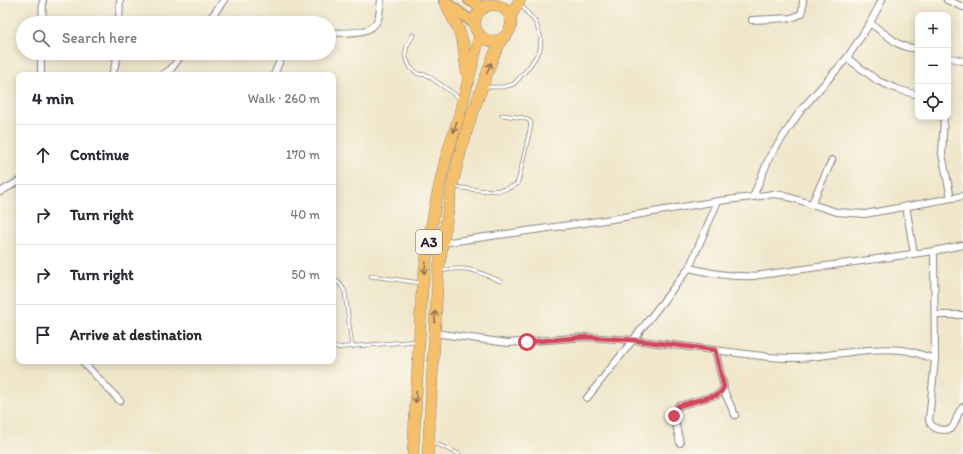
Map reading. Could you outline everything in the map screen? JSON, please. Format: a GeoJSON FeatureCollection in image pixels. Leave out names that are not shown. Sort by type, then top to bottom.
{"type":"FeatureCollection","features":[{"type":"Feature","properties":{"kind":"highway"},"geometry":{"type":"LineString","coordinates":[[444,1],[458,28],[463,43],[467,81]]}},
{"type":"Feature","properties":{"kind":"highway"},"geometry":{"type":"LineString","coordinates":[[510,17],[519,1]]}},
{"type":"Feature","properties":{"kind":"highway"},"geometry":{"type":"LineString","coordinates":[[489,4],[502,7],[507,11],[510,17],[512,23],[510,31],[502,39],[491,41],[485,39],[480,35],[475,24],[479,12],[489,4]]}},
{"type":"Feature","properties":{"kind":"highway","name":"A3"},"geometry":{"type":"LineString","coordinates":[[413,454],[423,283],[436,201],[445,161],[480,35]]}},
{"type":"Feature","properties":{"kind":"highway","name":"A3"},"geometry":{"type":"LineString","coordinates":[[428,454],[438,272],[442,242],[458,161],[482,87],[502,39]]}},
{"type":"Feature","properties":{"kind":"main road"},"geometry":{"type":"LineString","coordinates":[[469,0],[489,4]]}},
{"type":"Feature","properties":{"kind":"main road"},"geometry":{"type":"LineString","coordinates":[[444,1],[475,24]]}},
{"type":"Feature","properties":{"kind":"street"},"geometry":{"type":"LineString","coordinates":[[42,16],[43,0]]}},
{"type":"Feature","properties":{"kind":"street"},"geometry":{"type":"LineString","coordinates":[[119,16],[120,0]]}},
{"type":"Feature","properties":{"kind":"street"},"geometry":{"type":"LineString","coordinates":[[212,16],[224,0]]}},
{"type":"Feature","properties":{"kind":"street"},"geometry":{"type":"LineString","coordinates":[[336,32],[368,30],[378,19],[381,0]]}},
{"type":"Feature","properties":{"kind":"street"},"geometry":{"type":"LineString","coordinates":[[752,20],[791,18],[798,16],[802,13],[803,0]]}},
{"type":"Feature","properties":{"kind":"street"},"geometry":{"type":"LineString","coordinates":[[753,197],[770,156],[796,117],[846,58],[870,23],[882,0]]}},
{"type":"Feature","properties":{"kind":"street"},"geometry":{"type":"LineString","coordinates":[[947,0],[963,8]]}},
{"type":"Feature","properties":{"kind":"street"},"geometry":{"type":"LineString","coordinates":[[870,23],[897,43],[915,48]]}},
{"type":"Feature","properties":{"kind":"street"},"geometry":{"type":"LineString","coordinates":[[846,58],[878,81],[915,94]]}},
{"type":"Feature","properties":{"kind":"street"},"geometry":{"type":"LineString","coordinates":[[951,58],[963,61]]}},
{"type":"Feature","properties":{"kind":"street"},"geometry":{"type":"LineString","coordinates":[[41,60],[41,72]]}},
{"type":"Feature","properties":{"kind":"street"},"geometry":{"type":"LineString","coordinates":[[113,72],[117,60]]}},
{"type":"Feature","properties":{"kind":"street"},"geometry":{"type":"LineString","coordinates":[[166,72],[171,69],[178,60]]}},
{"type":"Feature","properties":{"kind":"street"},"geometry":{"type":"LineString","coordinates":[[275,72],[280,60]]}},
{"type":"Feature","properties":{"kind":"street"},"geometry":{"type":"LineString","coordinates":[[944,120],[942,154],[950,198]]}},
{"type":"Feature","properties":{"kind":"street"},"geometry":{"type":"LineString","coordinates":[[811,205],[832,160]]}},
{"type":"Feature","properties":{"kind":"street"},"geometry":{"type":"LineString","coordinates":[[0,192],[16,183]]}},
{"type":"Feature","properties":{"kind":"street"},"geometry":{"type":"LineString","coordinates":[[442,242],[612,219],[718,201],[773,194],[782,195],[837,212],[864,214],[963,196]]}},
{"type":"Feature","properties":{"kind":"street"},"geometry":{"type":"LineString","coordinates":[[587,398],[689,268],[718,201]]}},
{"type":"Feature","properties":{"kind":"street"},"geometry":{"type":"LineString","coordinates":[[906,206],[914,254]]}},
{"type":"Feature","properties":{"kind":"street"},"geometry":{"type":"LineString","coordinates":[[689,268],[720,275],[736,277],[753,276],[914,254],[963,245]]}},
{"type":"Feature","properties":{"kind":"street"},"geometry":{"type":"LineString","coordinates":[[934,251],[935,359],[929,421],[931,426],[936,429],[951,429],[954,427],[958,414],[963,407]]}},
{"type":"Feature","properties":{"kind":"street"},"geometry":{"type":"LineString","coordinates":[[935,315],[963,315]]}},
{"type":"Feature","properties":{"kind":"street"},"geometry":{"type":"LineString","coordinates":[[434,333],[508,343],[586,337],[633,340],[770,357],[790,358],[864,350],[903,350],[935,359]]}},
{"type":"Feature","properties":{"kind":"street"},"geometry":{"type":"LineString","coordinates":[[715,350],[724,387],[723,389],[735,414]]}},
{"type":"Feature","properties":{"kind":"street"},"geometry":{"type":"LineString","coordinates":[[85,364],[120,401]]}},
{"type":"Feature","properties":{"kind":"street"},"geometry":{"type":"LineString","coordinates":[[680,443],[674,416],[678,406],[717,395],[723,389]]}},
{"type":"Feature","properties":{"kind":"lane"},"geometry":{"type":"LineString","coordinates":[[482,87],[503,87],[514,84],[529,67],[540,50],[542,38],[536,23],[519,1]]}},
{"type":"Feature","properties":{"kind":"lane"},"geometry":{"type":"LineString","coordinates":[[413,35],[407,46],[405,56],[410,67],[418,74],[427,75],[462,100]]}},
{"type":"Feature","properties":{"kind":"lane"},"geometry":{"type":"LineString","coordinates":[[452,187],[496,192],[517,184],[531,125],[530,121],[524,118],[502,115]]}},
{"type":"Feature","properties":{"kind":"lane"},"geometry":{"type":"LineString","coordinates":[[438,272],[455,268],[473,270],[500,281]]}},
{"type":"Feature","properties":{"kind":"lane"},"geometry":{"type":"LineString","coordinates":[[371,276],[423,283]]}},
{"type":"Feature","properties":{"kind":"lane"},"geometry":{"type":"LineString","coordinates":[[336,280],[342,285],[345,292],[352,347]]}},
{"type":"Feature","properties":{"kind":"lane"},"geometry":{"type":"LineString","coordinates":[[336,348],[419,341]]}},
{"type":"Feature","properties":{"kind":"lane"},"geometry":{"type":"LineString","coordinates":[[429,441],[459,454]]}},
{"type":"Feature","properties":{"kind":"route"},"geometry":{"type":"LineString","coordinates":[[527,342],[586,337],[633,340],[715,350],[724,387],[721,392],[717,395],[678,406],[674,416]]}}]}
